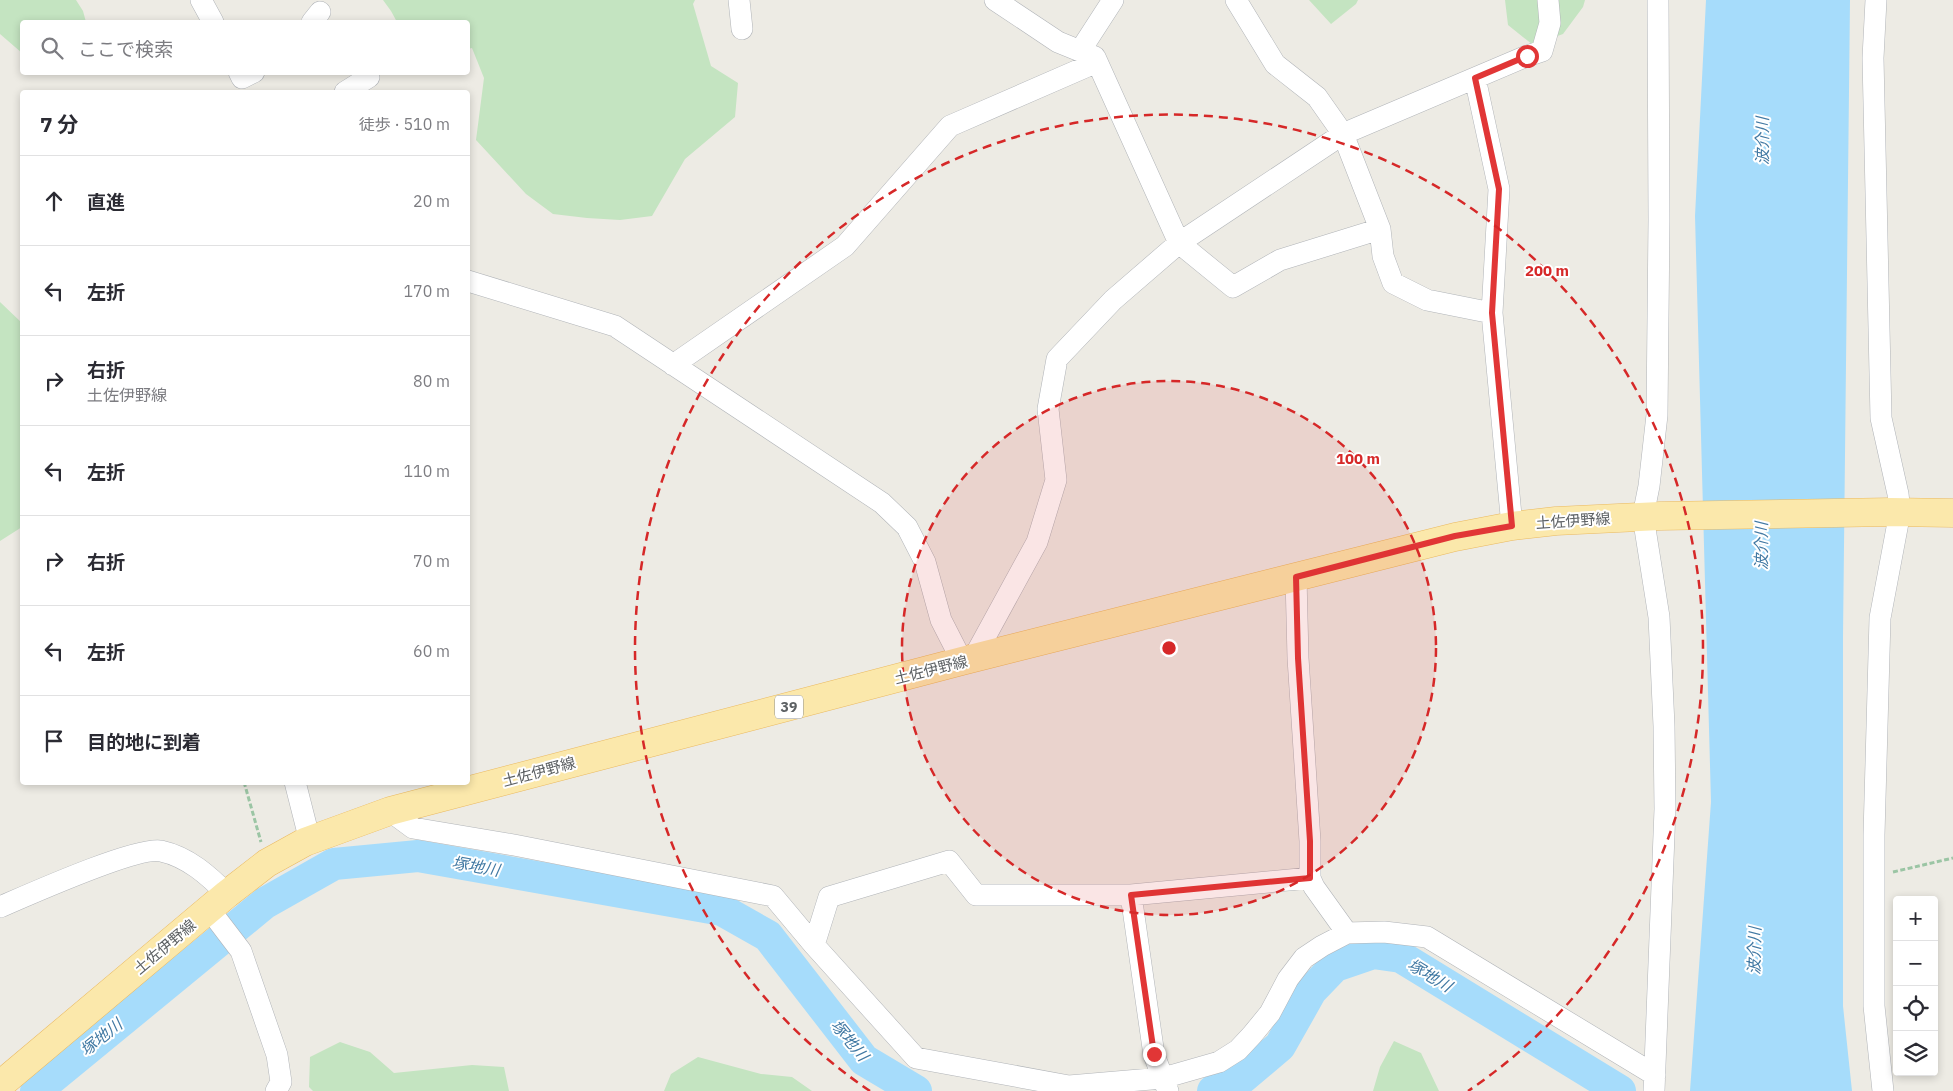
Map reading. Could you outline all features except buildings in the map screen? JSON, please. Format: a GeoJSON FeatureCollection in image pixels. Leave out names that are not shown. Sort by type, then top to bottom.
{"type":"FeatureCollection","features":[{"type":"Feature","properties":{"kind":"main road","name":"土佐伊野線"},"geometry":{"type":"LineString","coordinates":[[0,1085],[267,863],[310,841],[390,811],[967,660],[1455,536],[1512,526],[1556,521],[1651,516],[1895,512],[1953,513]]}},
{"type":"Feature","properties":{"kind":"street"},"geometry":{"type":"LineString","coordinates":[[201,0],[212,20]]}},
{"type":"Feature","properties":{"kind":"street"},"geometry":{"type":"LineString","coordinates":[[739,0],[742,28]]}},
{"type":"Feature","properties":{"kind":"street"},"geometry":{"type":"LineString","coordinates":[[995,0],[1058,42],[1089,57],[1179,243],[1233,286],[1280,260],[1380,229]]}},
{"type":"Feature","properties":{"kind":"street"},"geometry":{"type":"LineString","coordinates":[[673,365],[845,246],[950,126],[1089,57],[1113,0]]}},
{"type":"Feature","properties":{"kind":"street"},"geometry":{"type":"LineString","coordinates":[[1236,0],[1275,64],[1317,97],[1343,134],[1380,229],[1383,256],[1393,283],[1427,300],[1492,313]]}},
{"type":"Feature","properties":{"kind":"street"},"geometry":{"type":"LineString","coordinates":[[470,282],[615,326],[882,503],[907,527],[925,562],[942,620],[967,660],[1037,542],[1056,480],[1048,409],[1057,358],[1113,300],[1179,243],[1343,134],[1542,51],[1550,23],[1548,0]]}},
{"type":"Feature","properties":{"kind":"street"},"geometry":{"type":"LineString","coordinates":[[1655,1084],[1665,809],[1664,726],[1659,617],[1649,486],[1657,415],[1659,220],[1658,0]]}},
{"type":"Feature","properties":{"kind":"street"},"geometry":{"type":"LineString","coordinates":[[1876,0],[1873,58],[1881,418],[1898,494],[1880,618],[1873,876],[1874,1006],[1883,1091]]}},
{"type":"Feature","properties":{"kind":"street"},"geometry":{"type":"LineString","coordinates":[[348,90],[370,77]]}},
{"type":"Feature","properties":{"kind":"street"},"geometry":{"type":"LineString","coordinates":[[1475,78],[1499,189],[1492,313],[1512,526]]}},
{"type":"Feature","properties":{"kind":"street"},"geometry":{"type":"LineString","coordinates":[[1296,577],[1298,658],[1310,841],[1310,878],[1314,887],[1347,933]]}},
{"type":"Feature","properties":{"kind":"street"},"geometry":{"type":"LineString","coordinates":[[296,785],[310,841]]}},
{"type":"Feature","properties":{"kind":"street"},"geometry":{"type":"LineString","coordinates":[[390,811],[412,828],[514,844],[773,896],[814,945],[916,1058],[1069,1086],[1165,1085],[1219,1062],[1238,1050],[1270,1013],[1288,979],[1304,958],[1347,933],[1384,932],[1427,937],[1655,1084]]}},
{"type":"Feature","properties":{"kind":"street"},"geometry":{"type":"LineString","coordinates":[[0,907],[129,855],[159,850],[184,858],[211,878],[218,902],[241,951],[277,1055],[280,1082],[276,1091]]}},
{"type":"Feature","properties":{"kind":"street"},"geometry":{"type":"LineString","coordinates":[[814,945],[829,898],[949,860],[976,895],[1131,895],[1310,878]]}},
{"type":"Feature","properties":{"kind":"street"},"geometry":{"type":"LineString","coordinates":[[1131,895],[1154,1054],[1165,1085]]}},
{"type":"Feature","properties":{"kind":"path"},"geometry":{"type":"LineString","coordinates":[[245,785],[267,863]]}},
{"type":"Feature","properties":{"kind":"path"},"geometry":{"type":"LineString","coordinates":[[1873,876],[1953,858]]}},
{"type":"Feature","properties":{"kind":"green space"},"geometry":{"type":"Polygon","coordinates":[[[0,0],[76,0],[83,11],[85,20],[20,20],[20,51],[0,34],[0,0]]]}},
{"type":"Feature","properties":{"kind":"green space"},"geometry":{"type":"Polygon","coordinates":[[[383,0],[695,0],[693,4],[711,66],[738,83],[735,117],[685,159],[652,216],[620,220],[553,214],[526,194],[476,140],[484,78],[472,48],[470,48],[470,20],[396,20],[383,0]]]}},
{"type":"Feature","properties":{"kind":"green space"},"geometry":{"type":"Polygon","coordinates":[[[1309,0],[1358,0],[1356,4],[1331,24],[1309,0]]]}},
{"type":"Feature","properties":{"kind":"green space"},"geometry":{"type":"Polygon","coordinates":[[[1505,0],[1585,0],[1583,7],[1563,34],[1533,45],[1508,25],[1505,0]]]}},
{"type":"Feature","properties":{"kind":"green space"},"geometry":{"type":"Polygon","coordinates":[[[0,302],[20,321],[20,528],[0,541],[0,302]]]}},
{"type":"Feature","properties":{"kind":"green space"},"geometry":{"type":"Polygon","coordinates":[[[1394,1041],[1421,1053],[1439,1091],[1373,1091],[1380,1067],[1394,1041]]]}},
{"type":"Feature","properties":{"kind":"green space"},"geometry":{"type":"Polygon","coordinates":[[[340,1042],[370,1052],[394,1073],[472,1065],[504,1067],[509,1091],[313,1091],[309,1087],[310,1057],[340,1042]]]}},
{"type":"Feature","properties":{"kind":"green space"},"geometry":{"type":"Polygon","coordinates":[[[698,1057],[761,1074],[792,1077],[812,1091],[664,1091],[671,1074],[698,1057]]]}},
{"type":"Feature","properties":{"kind":"water","name":"波介川"},"geometry":{"type":"Polygon","coordinates":[[[1706,0],[1850,0],[1843,637],[1843,1006],[1852,1091],[1690,1091],[1711,802],[1695,216],[1706,0]]]}},
{"type":"Feature","properties":{"kind":"waterway","name":"塚地川"},"geometry":{"type":"LineString","coordinates":[[36,1091],[265,903],[334,864],[418,856],[722,910],[768,936],[864,1060],[916,1091]]}},
{"type":"Feature","properties":{"kind":"waterway","name":"塚地川"},"geometry":{"type":"LineString","coordinates":[[1213,1091],[1235,1084],[1280,1046],[1311,991],[1335,966],[1373,953],[1401,957],[1620,1091]]}},
{"type":"Feature","properties":{"kind":"route"},"geometry":{"type":"LineString","coordinates":[[1154,1054],[1131,895],[1310,878],[1310,841],[1298,658],[1296,577],[1455,536],[1512,526],[1492,313],[1499,189],[1475,78],[1527,56]]}}]}
